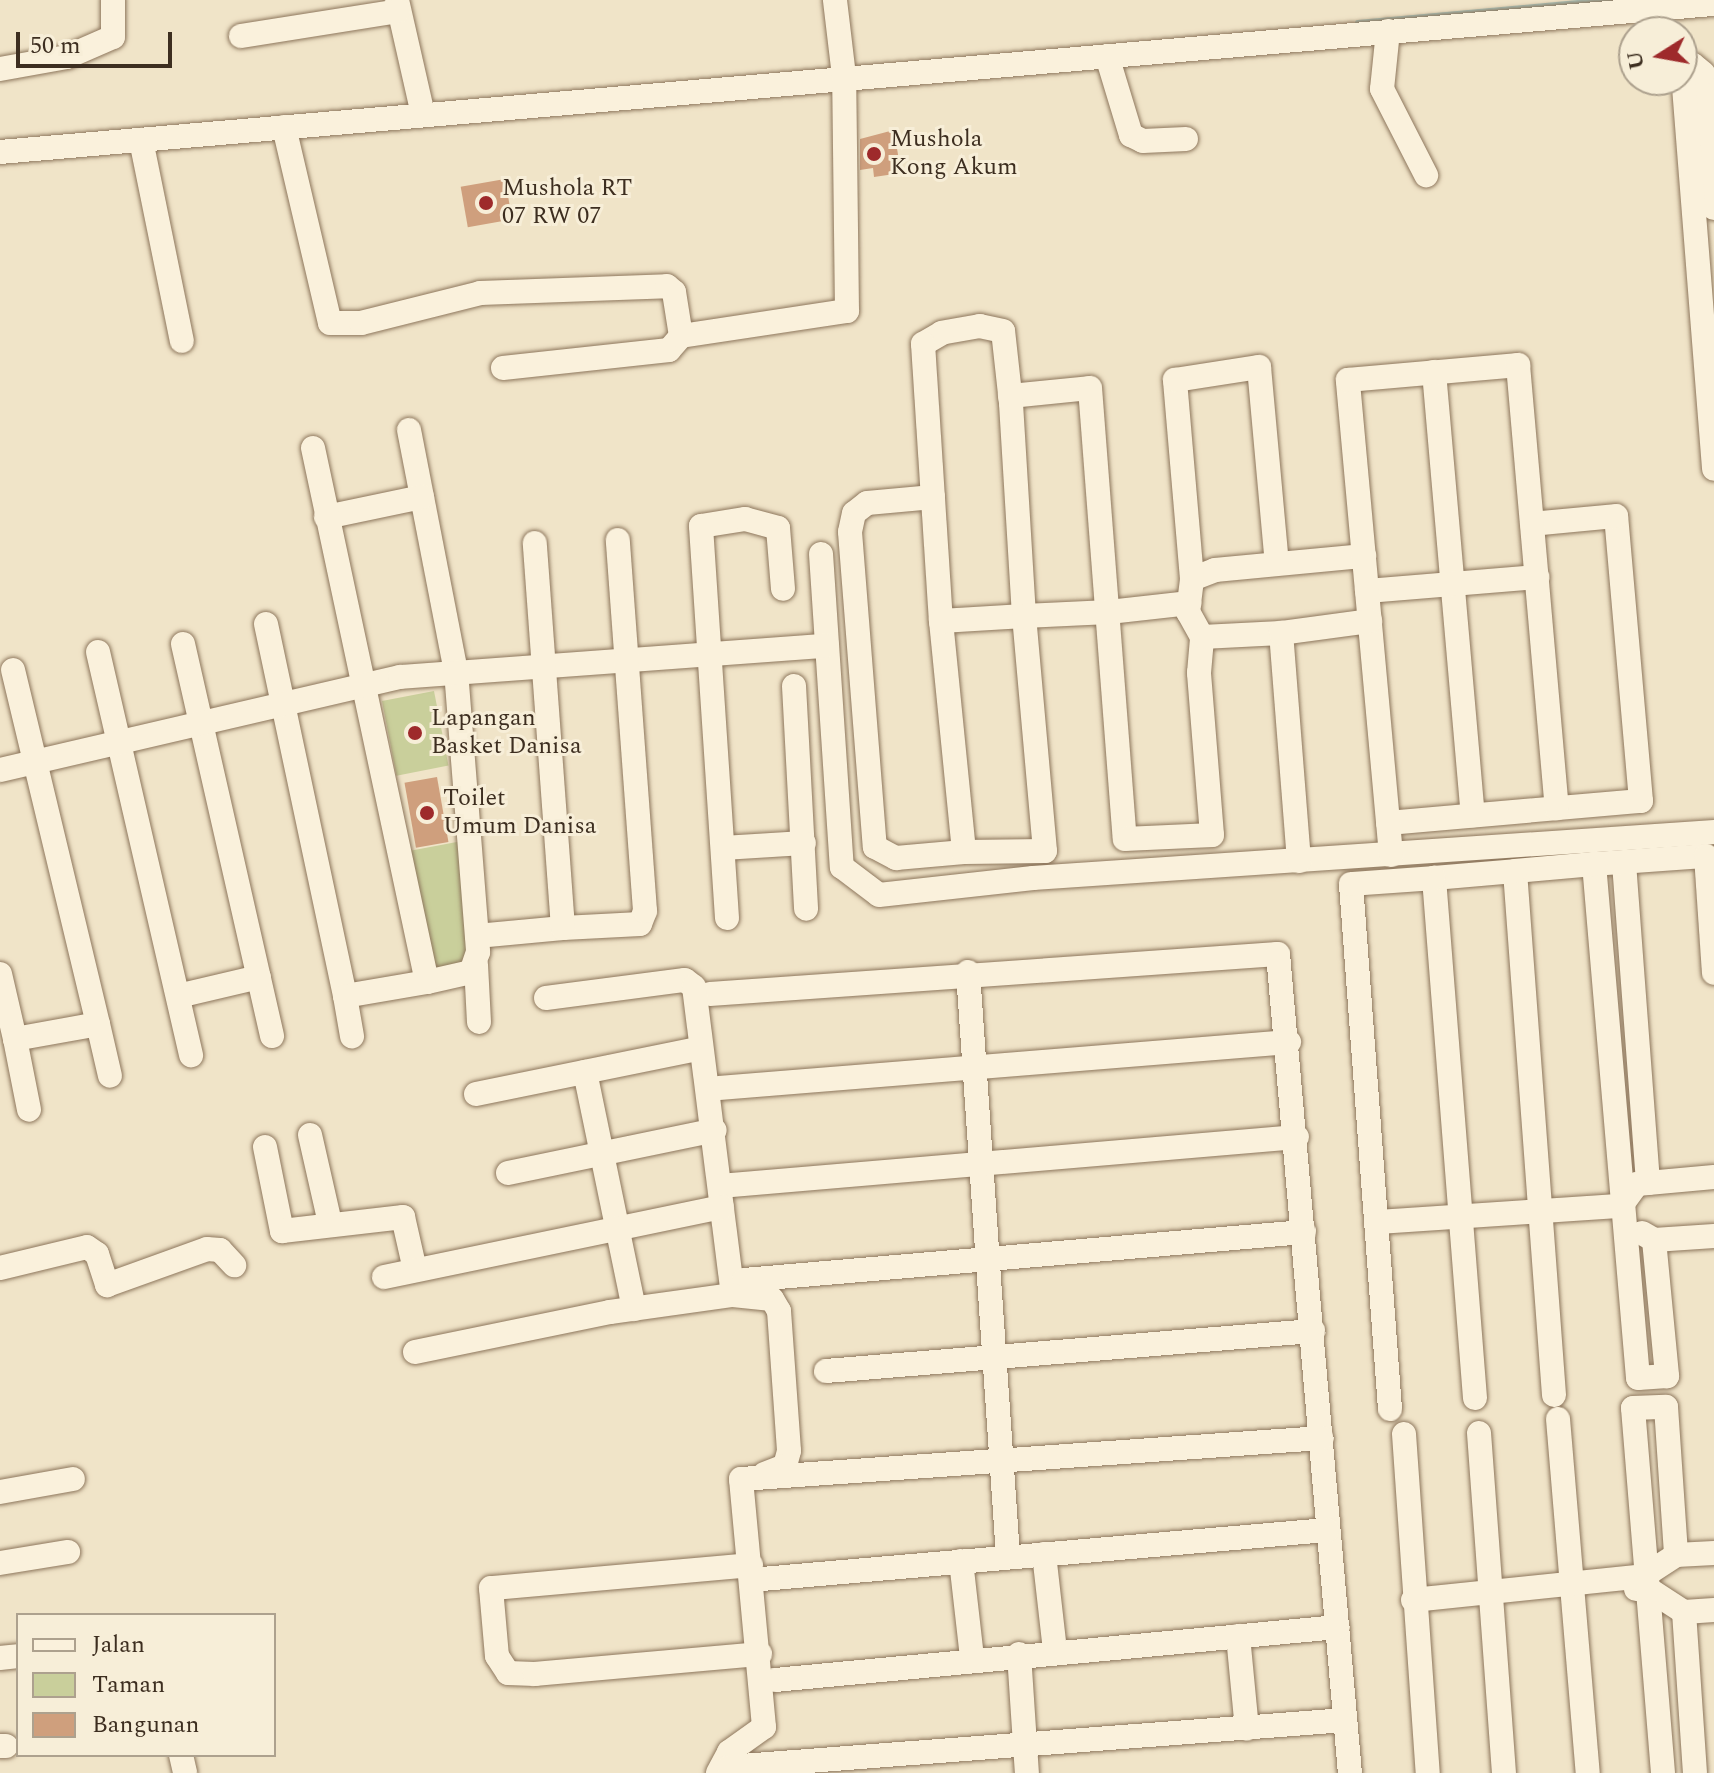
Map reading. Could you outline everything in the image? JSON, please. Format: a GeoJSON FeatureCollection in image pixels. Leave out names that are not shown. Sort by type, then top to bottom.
{"type":"FeatureCollection","features":[{"type":"Feature","properties":{"kind":"street"},"geometry":{"type":"LineString","coordinates":[[0,69],[54,60],[113,37],[113,0]]}},
{"type":"Feature","properties":{"kind":"street"},"geometry":{"type":"LineString","coordinates":[[503,368],[669,350],[681,336],[847,311],[844,76],[835,0]]}},
{"type":"Feature","properties":{"kind":"street"},"geometry":{"type":"LineString","coordinates":[[0,152],[844,76],[1714,4]]}},
{"type":"Feature","properties":{"kind":"street"},"geometry":{"type":"LineString","coordinates":[[241,36],[398,6],[423,114]]}},
{"type":"Feature","properties":{"kind":"street"},"geometry":{"type":"LineString","coordinates":[[1388,31],[1382,89],[1426,175]]}},
{"type":"Feature","properties":{"kind":"street"},"geometry":{"type":"LineString","coordinates":[[1107,56],[1131,135],[1143,141],[1186,139]]}},
{"type":"Feature","properties":{"kind":"street"},"geometry":{"type":"LineString","coordinates":[[1714,208],[1703,73],[1693,65],[1683,74],[1714,469]]}},
{"type":"Feature","properties":{"kind":"street"},"geometry":{"type":"LineString","coordinates":[[284,127],[330,323],[361,323],[480,293],[660,285],[674,292],[681,336]]}},
{"type":"Feature","properties":{"kind":"street"},"geometry":{"type":"LineString","coordinates":[[141,140],[182,341]]}},
{"type":"Feature","properties":{"kind":"street"},"geometry":{"type":"LineString","coordinates":[[933,497],[867,503],[854,513],[850,532],[875,847],[896,858],[964,852],[1045,851],[1003,331],[980,326],[942,333],[923,344],[954,800],[964,852]]}},
{"type":"Feature","properties":{"kind":"street"},"geometry":{"type":"LineString","coordinates":[[1391,855],[1348,380],[1518,365],[1557,808]]}},
{"type":"Feature","properties":{"kind":"street"},"geometry":{"type":"LineString","coordinates":[[1010,396],[1090,388],[1125,839],[1212,835],[1199,673],[1202,637],[1190,591],[1175,380],[1259,367],[1277,563]]}},
{"type":"Feature","properties":{"kind":"street"},"geometry":{"type":"LineString","coordinates":[[1434,372],[1473,815]]}},
{"type":"Feature","properties":{"kind":"street"},"geometry":{"type":"LineString","coordinates":[[409,430],[456,671],[477,936],[479,1022]]}},
{"type":"Feature","properties":{"kind":"street"},"geometry":{"type":"LineString","coordinates":[[313,448],[360,687],[427,982]]}},
{"type":"Feature","properties":{"kind":"street"},"geometry":{"type":"LineString","coordinates":[[326,517],[422,497]]}},
{"type":"Feature","properties":{"kind":"street"},"geometry":{"type":"LineString","coordinates":[[1388,823],[1641,801],[1616,516],[1532,524]]}},
{"type":"Feature","properties":{"kind":"street"},"geometry":{"type":"LineString","coordinates":[[727,918],[712,654],[701,526],[745,519],[778,528],[783,589]]}},
{"type":"Feature","properties":{"kind":"street"},"geometry":{"type":"LineString","coordinates":[[477,936],[640,924],[645,911],[618,540]]}},
{"type":"Feature","properties":{"kind":"street"},"geometry":{"type":"LineString","coordinates":[[535,543],[563,928]]}},
{"type":"Feature","properties":{"kind":"street"},"geometry":{"type":"LineString","coordinates":[[821,554],[842,867],[879,895],[1714,832]]}},
{"type":"Feature","properties":{"kind":"street"},"geometry":{"type":"LineString","coordinates":[[941,621],[1109,612],[1190,591],[1215,570],[1364,556]]}},
{"type":"Feature","properties":{"kind":"street"},"geometry":{"type":"LineString","coordinates":[[1367,591],[1537,577]]}},
{"type":"Feature","properties":{"kind":"street"},"geometry":{"type":"LineString","coordinates":[[1202,637],[1281,633],[1370,621]]}},
{"type":"Feature","properties":{"kind":"street"},"geometry":{"type":"LineString","coordinates":[[266,624],[352,1036]]}},
{"type":"Feature","properties":{"kind":"street"},"geometry":{"type":"LineString","coordinates":[[1281,633],[1299,861]]}},
{"type":"Feature","properties":{"kind":"street"},"geometry":{"type":"LineString","coordinates":[[183,644],[272,1036]]}},
{"type":"Feature","properties":{"kind":"street"},"geometry":{"type":"LineString","coordinates":[[0,770],[360,687],[456,671],[827,646]]}},
{"type":"Feature","properties":{"kind":"street"},"geometry":{"type":"LineString","coordinates":[[98,652],[191,1055]]}},
{"type":"Feature","properties":{"kind":"street"},"geometry":{"type":"LineString","coordinates":[[13,670],[110,1076]]}},
{"type":"Feature","properties":{"kind":"street"},"geometry":{"type":"LineString","coordinates":[[794,686],[806,909]]}},
{"type":"Feature","properties":{"kind":"street"},"geometry":{"type":"LineString","coordinates":[[723,848],[804,843]]}},
{"type":"Feature","properties":{"kind":"street"},"geometry":{"type":"LineString","coordinates":[[1390,1409],[1351,884],[1706,856],[1714,973]]}},
{"type":"Feature","properties":{"kind":"street"},"geometry":{"type":"LineString","coordinates":[[1624,863],[1648,1183]]}},
{"type":"Feature","properties":{"kind":"street"},"geometry":{"type":"LineString","coordinates":[[1378,1229],[1621,1211],[1654,1240],[1667,1376],[1638,1378],[1621,1211],[1594,864]]}},
{"type":"Feature","properties":{"kind":"street"},"geometry":{"type":"LineString","coordinates":[[1515,871],[1588,1773]]}},
{"type":"Feature","properties":{"kind":"street"},"geometry":{"type":"LineString","coordinates":[[1434,878],[1475,1398]]}},
{"type":"Feature","properties":{"kind":"street"},"geometry":{"type":"LineString","coordinates":[[710,994],[1273,951],[1280,957],[1350,1773]]}},
{"type":"Feature","properties":{"kind":"street"},"geometry":{"type":"LineString","coordinates":[[345,996],[462,976],[476,965]]}},
{"type":"Feature","properties":{"kind":"street"},"geometry":{"type":"LineString","coordinates":[[968,972],[1008,1556]]}},
{"type":"Feature","properties":{"kind":"street"},"geometry":{"type":"LineString","coordinates":[[0,974],[29,1110]]}},
{"type":"Feature","properties":{"kind":"street"},"geometry":{"type":"LineString","coordinates":[[178,996],[259,977]]}},
{"type":"Feature","properties":{"kind":"street"},"geometry":{"type":"LineString","coordinates":[[546,998],[685,980],[694,987],[698,1049],[715,1130],[721,1197],[738,1288]]}},
{"type":"Feature","properties":{"kind":"street"},"geometry":{"type":"LineString","coordinates":[[15,1039],[98,1024]]}},
{"type":"Feature","properties":{"kind":"street"},"geometry":{"type":"LineString","coordinates":[[719,1088],[975,1072],[1289,1042]]}},
{"type":"Feature","properties":{"kind":"street"},"geometry":{"type":"LineString","coordinates":[[476,1094],[698,1049]]}},
{"type":"Feature","properties":{"kind":"street"},"geometry":{"type":"LineString","coordinates":[[585,1072],[599,1154],[634,1309]]}},
{"type":"Feature","properties":{"kind":"street"},"geometry":{"type":"LineString","coordinates":[[508,1173],[715,1130]]}},
{"type":"Feature","properties":{"kind":"street"},"geometry":{"type":"LineString","coordinates":[[310,1135],[330,1223]]}},
{"type":"Feature","properties":{"kind":"street"},"geometry":{"type":"LineString","coordinates":[[384,1277],[618,1231],[721,1197],[982,1167],[1297,1137]]}},
{"type":"Feature","properties":{"kind":"street"},"geometry":{"type":"LineString","coordinates":[[265,1147],[282,1231],[330,1223],[403,1217],[415,1270]]}},
{"type":"Feature","properties":{"kind":"street"},"geometry":{"type":"LineString","coordinates":[[1621,1211],[1637,1184],[1714,1177]]}},
{"type":"Feature","properties":{"kind":"street"},"geometry":{"type":"LineString","coordinates":[[415,1352],[738,1288],[988,1259],[1304,1232]]}},
{"type":"Feature","properties":{"kind":"street"},"geometry":{"type":"LineString","coordinates":[[1654,1240],[1714,1236]]}},
{"type":"Feature","properties":{"kind":"street"},"geometry":{"type":"LineString","coordinates":[[0,1268],[87,1247],[97,1254],[107,1285],[207,1249],[220,1250],[234,1265]]}},
{"type":"Feature","properties":{"kind":"street"},"geometry":{"type":"LineString","coordinates":[[738,1288],[772,1299],[779,1311],[789,1451],[785,1466],[759,1477]]}},
{"type":"Feature","properties":{"kind":"street"},"geometry":{"type":"LineString","coordinates":[[826,1371],[1313,1331]]}},
{"type":"Feature","properties":{"kind":"street"},"geometry":{"type":"LineString","coordinates":[[1663,1773],[1633,1408],[1666,1407],[1676,1555]]}},
{"type":"Feature","properties":{"kind":"street"},"geometry":{"type":"LineString","coordinates":[[1479,1433],[1504,1773]]}},
{"type":"Feature","properties":{"kind":"street"},"geometry":{"type":"LineString","coordinates":[[1404,1434],[1428,1773]]}},
{"type":"Feature","properties":{"kind":"street"},"geometry":{"type":"LineString","coordinates":[[718,1773],[729,1752],[764,1727],[757,1572],[741,1479],[1322,1438]]}},
{"type":"Feature","properties":{"kind":"street"},"geometry":{"type":"LineString","coordinates":[[0,1492],[73,1479]]}},
{"type":"Feature","properties":{"kind":"street"},"geometry":{"type":"LineString","coordinates":[[760,1654],[535,1674],[508,1673],[497,1656],[491,1588],[961,1561],[1327,1530]]}},
{"type":"Feature","properties":{"kind":"street"},"geometry":{"type":"LineString","coordinates":[[0,1563],[68,1552]]}},
{"type":"Feature","properties":{"kind":"street"},"geometry":{"type":"LineString","coordinates":[[1414,1605],[1646,1582],[1676,1555],[1714,1553]]}},
{"type":"Feature","properties":{"kind":"street"},"geometry":{"type":"LineString","coordinates":[[1044,1554],[1055,1651]]}},
{"type":"Feature","properties":{"kind":"street"},"geometry":{"type":"LineString","coordinates":[[961,1561],[972,1658]]}},
{"type":"Feature","properties":{"kind":"street"},"geometry":{"type":"LineString","coordinates":[[1646,1582],[1684,1612],[1714,1610]]}},
{"type":"Feature","properties":{"kind":"street"},"geometry":{"type":"LineString","coordinates":[[1684,1612],[1695,1773]]}},
{"type":"Feature","properties":{"kind":"street"},"geometry":{"type":"LineString","coordinates":[[775,1680],[972,1658],[1338,1627]]}},
{"type":"Feature","properties":{"kind":"street"},"geometry":{"type":"LineString","coordinates":[[1238,1636],[1247,1729]]}},
{"type":"Feature","properties":{"kind":"street"},"geometry":{"type":"LineString","coordinates":[[1019,1654],[1027,1773]]}},
{"type":"Feature","properties":{"kind":"street"},"geometry":{"type":"LineString","coordinates":[[718,1773],[729,1767],[1025,1748],[1345,1720]]}},
{"type":"Feature","properties":{"kind":"green space","name":"Lapangan Basket Danisa"},"geometry":{"type":"Polygon","coordinates":[[[434,691],[449,766],[396,776],[382,701],[434,691]]]}},
{"type":"Feature","properties":{"kind":"green space"},"geometry":{"type":"Polygon","coordinates":[[[462,841],[470,964],[436,971],[409,851],[462,841]]]}},
{"type":"Feature","properties":{"kind":"building","name":"Mushola Kong Akum"},"geometry":{"type":"Polygon","coordinates":[[[894,130],[901,173],[874,177],[873,168],[860,170],[860,139],[894,130]]]}},
{"type":"Feature","properties":{"kind":"building","name":"Mushola RT 07 RW 07"},"geometry":{"type":"Polygon","coordinates":[[[505,179],[512,219],[468,227],[461,187],[505,179]]]}},
{"type":"Feature","properties":{"kind":"building","name":"Toilet Umum Danisa"},"geometry":{"type":"Polygon","coordinates":[[[437,777],[448,842],[416,848],[405,783],[437,777]]]}},
{"type":"Feature","properties":{"kind":"waterway"},"geometry":{"type":"LineString","coordinates":[[1358,23],[1612,0]]}},
{"type":"Feature","properties":{"kind":"place","name":"Mushola Kong Akum"},"geometry":{"type":"Point","coordinates":[874,154]}},
{"type":"Feature","properties":{"kind":"place","name":"Mushola RT 07 RW 07"},"geometry":{"type":"Point","coordinates":[486,203]}},
{"type":"Feature","properties":{"kind":"place","name":"Lapangan Basket Danisa"},"geometry":{"type":"Point","coordinates":[415,733]}},
{"type":"Feature","properties":{"kind":"place","name":"Toilet Umum Danisa"},"geometry":{"type":"Point","coordinates":[427,813]}}]}
